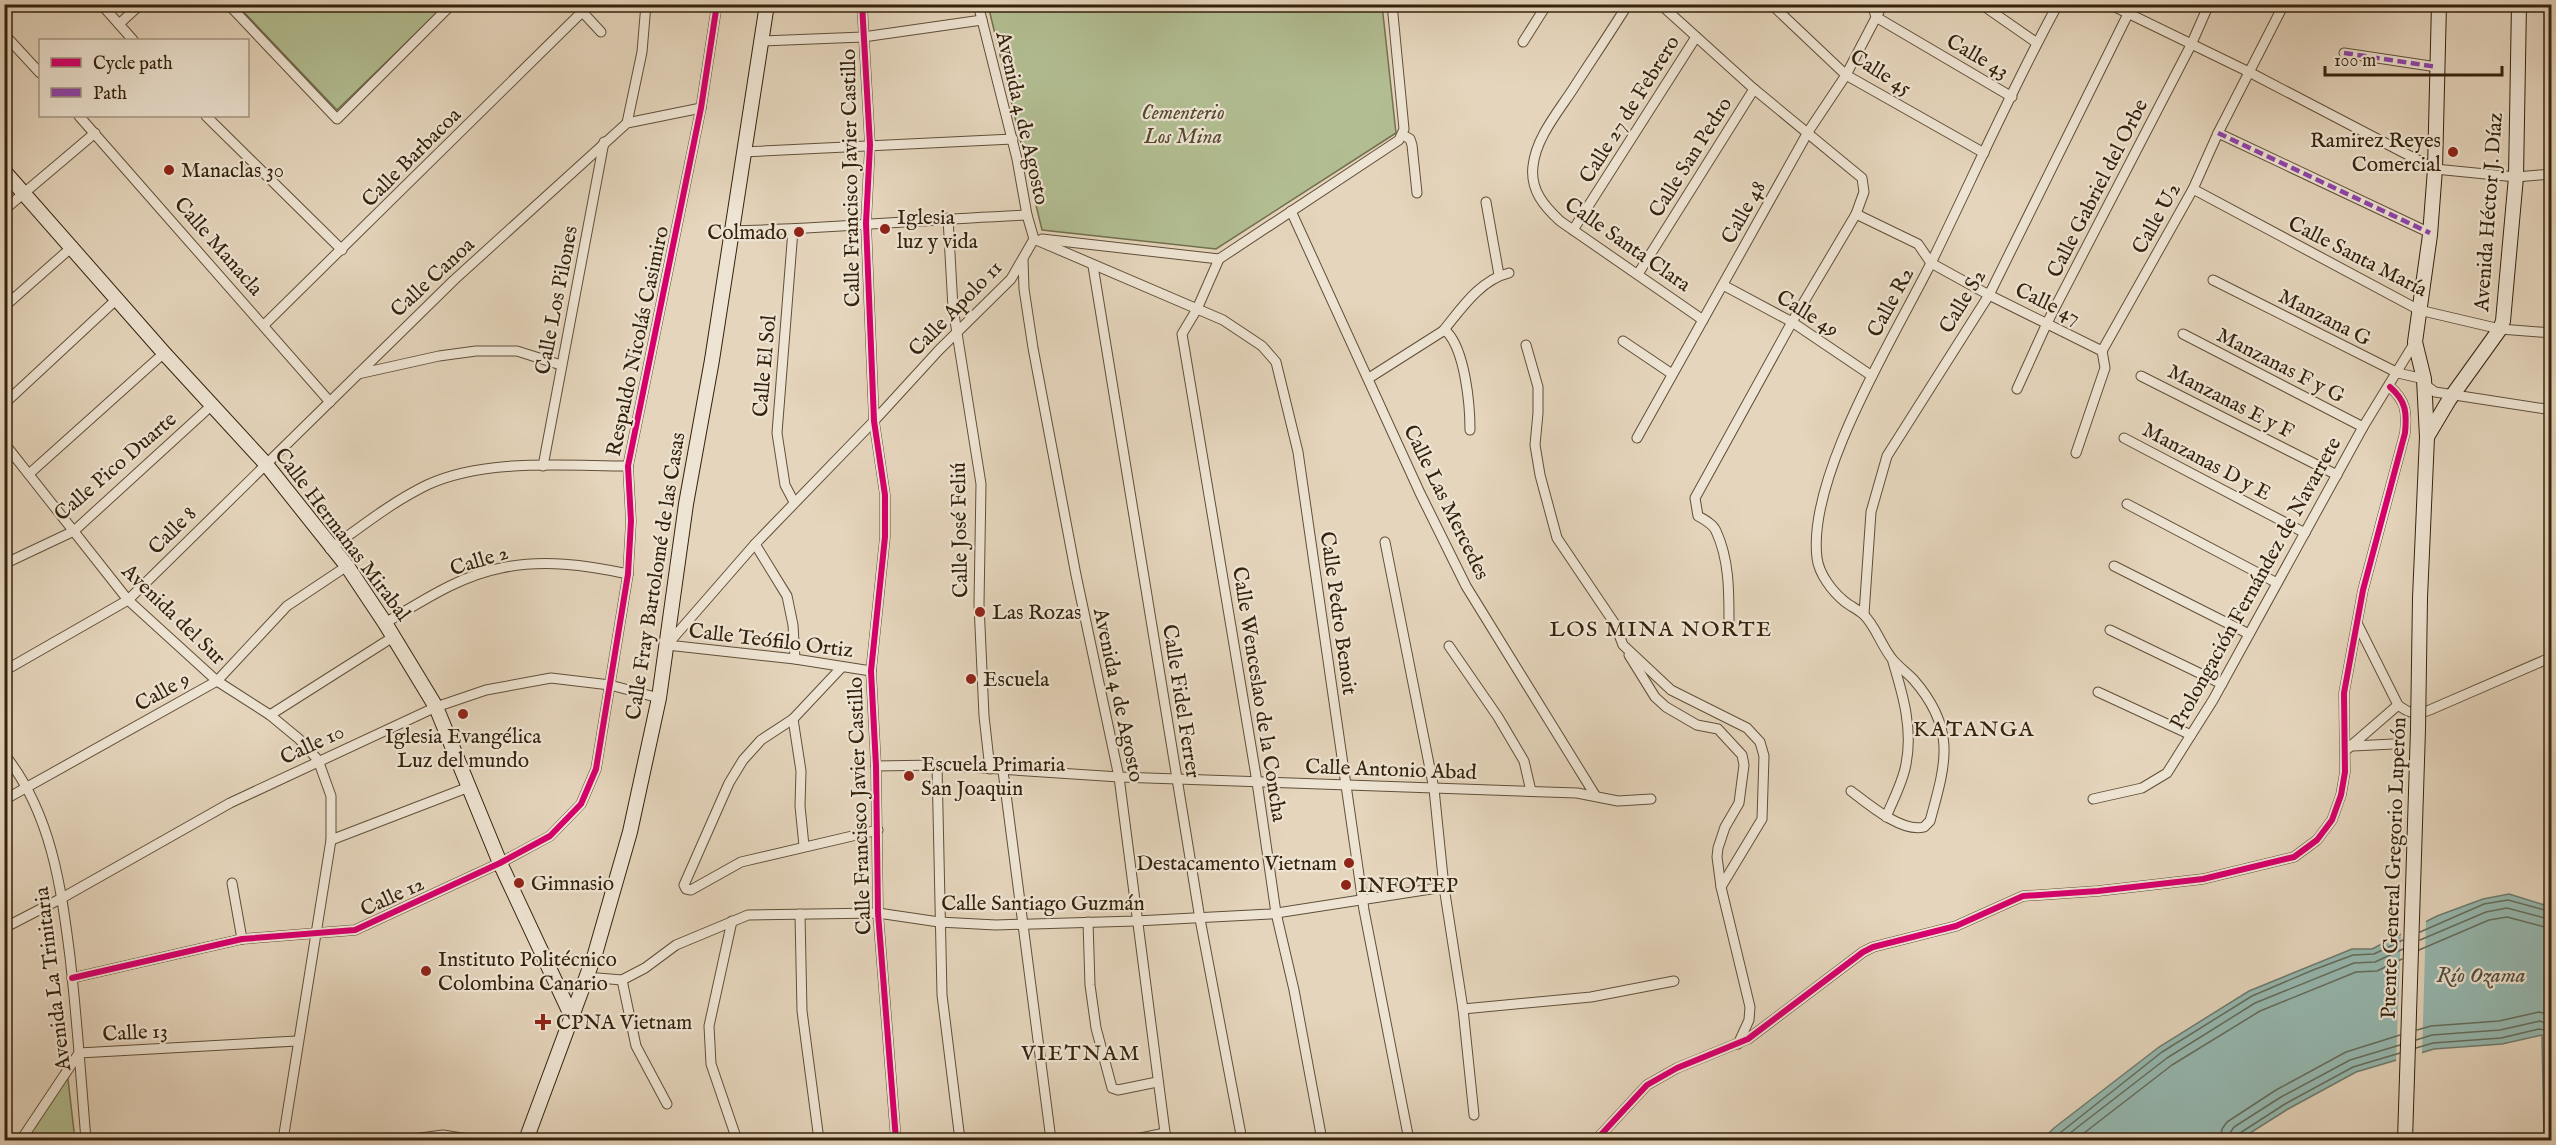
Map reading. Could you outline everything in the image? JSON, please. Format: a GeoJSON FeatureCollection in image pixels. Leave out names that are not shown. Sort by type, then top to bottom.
{"type":"FeatureCollection","features":[{"type":"Feature","properties":{"kind":"street"},"geometry":{"type":"LineString","coordinates":[[101,4],[132,39]]}},
{"type":"Feature","properties":{"kind":"street"},"geometry":{"type":"LineString","coordinates":[[119,24],[141,4]]}},
{"type":"Feature","properties":{"kind":"street"},"geometry":{"type":"LineString","coordinates":[[228,4],[337,119],[452,4]]}},
{"type":"Feature","properties":{"kind":"street"},"geometry":{"type":"LineString","coordinates":[[574,4],[601,32]]}},
{"type":"Feature","properties":{"kind":"street"},"geometry":{"type":"LineString","coordinates":[[646,4],[642,52],[627,123],[701,108]]}},
{"type":"Feature","properties":{"kind":"street","name":"Respaldo Nicolás Casimiro"},"geometry":{"type":"LineString","coordinates":[[610,685],[628,574],[631,521],[628,466],[701,108],[717,4]]}},
{"type":"Feature","properties":{"kind":"street","name":"Calle Fray Bartolomé de las Casas"},"geometry":{"type":"LineString","coordinates":[[526,1140],[586,977],[630,832],[659,698],[686,504],[712,360],[767,4]]}},
{"type":"Feature","properties":{"kind":"street","name":"Calle Francisco Javier Castillo"},"geometry":{"type":"LineString","coordinates":[[862,4],[870,145],[866,224],[874,421],[885,495],[885,537],[871,670],[878,830],[878,913],[896,1140]]}},
{"type":"Feature","properties":{"kind":"street","name":"Avenida 4 de Agosto"},"geometry":{"type":"LineString","coordinates":[[978,4],[1013,139],[1027,215],[1034,239]]}},
{"type":"Feature","properties":{"kind":"street"},"geometry":{"type":"LineString","coordinates":[[1034,239],[1219,259],[1399,140],[1404,129],[1392,4]]}},
{"type":"Feature","properties":{"kind":"street"},"geometry":{"type":"LineString","coordinates":[[1523,42],[1547,4]]}},
{"type":"Feature","properties":{"kind":"street","name":"Calle Santa Clara"},"geometry":{"type":"LineString","coordinates":[[1628,4],[1543,135],[1533,165],[1537,193],[1546,208],[1573,230],[1703,320]]}},
{"type":"Feature","properties":{"kind":"street"},"geometry":{"type":"LineString","coordinates":[[1660,4],[1754,89],[1862,177],[1864,184],[1864,192],[1856,214],[1792,322],[1695,498],[1698,516],[1708,521],[1716,530],[1728,579],[1729,627]]}},
{"type":"Feature","properties":{"kind":"street","name":"Calle 45"},"geometry":{"type":"LineString","coordinates":[[1771,4],[1846,75],[1984,153]]}},
{"type":"Feature","properties":{"kind":"street"},"geometry":{"type":"LineString","coordinates":[[1872,4],[1876,17]]}},
{"type":"Feature","properties":{"kind":"street","name":"Calle 48"},"geometry":{"type":"LineString","coordinates":[[1637,438],[1808,132],[1846,75],[1883,4]]}},
{"type":"Feature","properties":{"kind":"street"},"geometry":{"type":"LineString","coordinates":[[1982,4],[2037,43]]}},
{"type":"Feature","properties":{"kind":"street","name":"Calle R2"},"geometry":{"type":"LineString","coordinates":[[1864,615],[1843,600],[1821,572],[1817,559],[1827,483],[1872,376],[2058,4]]}},
{"type":"Feature","properties":{"kind":"street"},"geometry":{"type":"LineString","coordinates":[[2109,4],[2249,72],[2435,169],[2516,177],[2552,174]]}},
{"type":"Feature","properties":{"kind":"street","name":"Calle Gabriel del Orbe"},"geometry":{"type":"LineString","coordinates":[[2018,389],[2047,323],[2191,45],[2208,4]]}},
{"type":"Feature","properties":{"kind":"street","name":"Calle U2"},"geometry":{"type":"LineString","coordinates":[[2076,453],[2105,368],[2102,351],[2193,189],[2218,134],[2284,4]]}},
{"type":"Feature","properties":{"kind":"street","name":"Puente General Gregorio Luperón"},"geometry":{"type":"LineString","coordinates":[[2405,1140],[2420,598],[2427,436],[2424,380],[2415,342],[2430,233],[2435,169],[2439,4]]}},
{"type":"Feature","properties":{"kind":"street","name":"Avenida Héctor J. Díaz"},"geometry":{"type":"LineString","coordinates":[[2427,436],[2454,393],[2500,329],[2516,177],[2518,4]]}},
{"type":"Feature","properties":{"kind":"street","name":"Calle Barbacoa"},"geometry":{"type":"LineString","coordinates":[[264,326],[582,12]]}},
{"type":"Feature","properties":{"kind":"street","name":"Calle S2"},"geometry":{"type":"LineString","coordinates":[[1864,615],[1870,520],[1887,456],[1989,295],[2128,14]]}},
{"type":"Feature","properties":{"kind":"street","name":"Calle 43"},"geometry":{"type":"LineString","coordinates":[[1876,17],[2012,97]]}},
{"type":"Feature","properties":{"kind":"street"},"geometry":{"type":"LineString","coordinates":[[761,41],[863,37],[982,20]]}},
{"type":"Feature","properties":{"kind":"street"},"geometry":{"type":"LineString","coordinates":[[4,34],[39,72]]}},
{"type":"Feature","properties":{"kind":"street","name":"Calle 27 de Febrero"},"geometry":{"type":"LineString","coordinates":[[1573,230],[1696,37]]}},
{"type":"Feature","properties":{"kind":"street"},"geometry":{"type":"LineString","coordinates":[[2343,53],[2437,67]]}},
{"type":"Feature","properties":{"kind":"street","name":"Calle San Pedro"},"geometry":{"type":"LineString","coordinates":[[1638,274],[1754,89]]}},
{"type":"Feature","properties":{"kind":"street","name":"Calle Manacla"},"geometry":{"type":"LineString","coordinates":[[81,117],[330,402]]}},
{"type":"Feature","properties":{"kind":"street"},"geometry":{"type":"LineString","coordinates":[[207,117],[342,250]]}},
{"type":"Feature","properties":{"kind":"street","name":"Calle Canoa"},"geometry":{"type":"LineString","coordinates":[[266,463],[462,272],[627,123]]}},
{"type":"Feature","properties":{"kind":"street"},"geometry":{"type":"LineString","coordinates":[[4,210],[95,133]]}},
{"type":"Feature","properties":{"kind":"street"},"geometry":{"type":"LineString","coordinates":[[2218,134],[2430,233]]}},
{"type":"Feature","properties":{"kind":"street"},"geometry":{"type":"LineString","coordinates":[[1402,135],[1410,139],[1412,145],[1418,193]]}},
{"type":"Feature","properties":{"kind":"street"},"geometry":{"type":"LineString","coordinates":[[743,152],[1013,139]]}},
{"type":"Feature","properties":{"kind":"street","name":"Calle Los Pilones"},"geometry":{"type":"LineString","coordinates":[[543,466],[604,142]]}},
{"type":"Feature","properties":{"kind":"street","name":"Calle Hermanas Mirabal"},"geometry":{"type":"LineString","coordinates":[[4,171],[164,353],[266,463],[346,567],[385,623],[436,707],[500,863],[571,1015]]}},
{"type":"Feature","properties":{"kind":"street","name":"Calle Santa María"},"geometry":{"type":"LineString","coordinates":[[2193,189],[2418,310],[2500,329],[2552,333]]}},
{"type":"Feature","properties":{"kind":"street"},"geometry":{"type":"LineString","coordinates":[[1486,202],[1498,275]]}},
{"type":"Feature","properties":{"kind":"street","name":"Calle Las Mercedes"},"geometry":{"type":"LineString","coordinates":[[1291,211],[1369,378],[1419,493],[1466,586],[1595,795]]}},
{"type":"Feature","properties":{"kind":"street","name":"Calle 47"},"geometry":{"type":"LineString","coordinates":[[1856,214],[1918,244],[1931,262],[1989,295],[2102,351]]}},
{"type":"Feature","properties":{"kind":"street"},"geometry":{"type":"LineString","coordinates":[[731,231],[794,230],[948,218],[1027,215]]}},
{"type":"Feature","properties":{"kind":"street","name":"Calle José Feliú"},"geometry":{"type":"LineString","coordinates":[[948,218],[953,308],[981,484],[979,604],[984,716],[990,769]]}},
{"type":"Feature","properties":{"kind":"street","name":"Calle El Sol"},"geometry":{"type":"LineString","coordinates":[[794,230],[777,433],[785,485],[794,502]]}},
{"type":"Feature","properties":{"kind":"street","name":"Calle Apolo 11"},"geometry":{"type":"LineString","coordinates":[[667,645],[794,502],[874,421],[958,330],[1011,279],[1034,239]]}},
{"type":"Feature","properties":{"kind":"street","name":"Calle Pedro Benoit"},"geometry":{"type":"LineString","coordinates":[[1034,239],[1223,320],[1262,346],[1276,363],[1298,453],[1345,786],[1409,1140]]}},
{"type":"Feature","properties":{"kind":"street"},"geometry":{"type":"LineString","coordinates":[[4,307],[72,246]]}},
{"type":"Feature","properties":{"kind":"street","name":"Calle Wenceslao de la Concha"},"geometry":{"type":"LineString","coordinates":[[1219,259],[1197,309],[1182,334],[1257,782],[1276,913],[1323,1140]]}},
{"type":"Feature","properties":{"kind":"street","name":"Avenida 4 de Agosto"},"geometry":{"type":"LineString","coordinates":[[1023,260],[1024,289],[1033,348],[1076,575],[1119,777],[1157,1082],[1166,1137]]}},
{"type":"Feature","properties":{"kind":"street","name":"Calle Fidel Ferrer"},"geometry":{"type":"LineString","coordinates":[[1093,266],[1200,919],[1242,1140]]}},
{"type":"Feature","properties":{"kind":"street"},"geometry":{"type":"LineString","coordinates":[[1369,378],[1443,331],[1469,298],[1498,275],[1509,273]]}},
{"type":"Feature","properties":{"kind":"street","name":"Manzana G"},"geometry":{"type":"LineString","coordinates":[[2213,280],[2398,373],[2424,380],[2435,392],[2454,393],[2552,410]]}},
{"type":"Feature","properties":{"kind":"street","name":"Calle 49"},"geometry":{"type":"LineString","coordinates":[[1723,285],[1792,322],[1872,376]]}},
{"type":"Feature","properties":{"kind":"street"},"geometry":{"type":"LineString","coordinates":[[4,404],[118,298]]}},
{"type":"Feature","properties":{"kind":"street"},"geometry":{"type":"LineString","coordinates":[[1443,331],[1449,334],[1454,342],[1462,367],[1470,430]]}},
{"type":"Feature","properties":{"kind":"street","name":"Manzanas F y G"},"geometry":{"type":"LineString","coordinates":[[2183,334],[2363,427]]}},
{"type":"Feature","properties":{"kind":"street"},"geometry":{"type":"LineString","coordinates":[[1623,340],[1672,374]]}},
{"type":"Feature","properties":{"kind":"street","name":"Prolongación Fernández de Navarrete"},"geometry":{"type":"LineString","coordinates":[[2093,799],[2128,793],[2154,782],[2167,773],[2222,684],[2363,427],[2390,387],[2415,342]]}},
{"type":"Feature","properties":{"kind":"street"},"geometry":{"type":"LineString","coordinates":[[1526,345],[1538,387],[1539,413],[1535,445],[1539,475],[1557,538],[1615,624],[1623,645],[1655,697],[1666,707],[1697,725],[1718,729],[1742,755],[1744,765],[1739,803],[1725,827],[1717,857],[1721,887],[1750,1007],[1749,1020],[1738,1044]]}},
{"type":"Feature","properties":{"kind":"street"},"geometry":{"type":"LineString","coordinates":[[357,374],[439,356],[476,351],[517,351],[561,365]]}},
{"type":"Feature","properties":{"kind":"street"},"geometry":{"type":"LineString","coordinates":[[29,474],[164,353]]}},
{"type":"Feature","properties":{"kind":"street","name":"Manzanas E y F"},"geometry":{"type":"LineString","coordinates":[[2141,376],[2337,475]]}},
{"type":"Feature","properties":{"kind":"street"},"geometry":{"type":"LineString","coordinates":[[1596,1140],[1647,1085],[1660,1076],[1738,1044],[1759,1032],[1863,952],[1873,947],[1956,926],[2023,896],[2163,886],[2215,877],[2294,856],[2317,840],[2332,820],[2341,795],[2349,749],[2344,693],[2363,590],[2405,433],[2407,413],[2405,404],[2400,395],[2390,387]]}},
{"type":"Feature","properties":{"kind":"street","name":"Calle Pico Duarte"},"geometry":{"type":"LineString","coordinates":[[4,564],[74,531],[212,405]]}},
{"type":"Feature","properties":{"kind":"street","name":"Manzanas D y E"},"geometry":{"type":"LineString","coordinates":[[2124,438],[2305,533]]}},
{"type":"Feature","properties":{"kind":"street","name":"Avenida del Sur"},"geometry":{"type":"LineString","coordinates":[[4,442],[128,600],[217,681],[270,716],[299,739],[318,760]]}},
{"type":"Feature","properties":{"kind":"street","name":"Calle 8"},"geometry":{"type":"LineString","coordinates":[[4,671],[128,600],[266,463]]}},
{"type":"Feature","properties":{"kind":"street"},"geometry":{"type":"LineString","coordinates":[[330,549],[402,498],[429,484],[471,470],[543,466],[628,466]]}},
{"type":"Feature","properties":{"kind":"street"},"geometry":{"type":"LineString","coordinates":[[2127,504],[2277,583]]}},
{"type":"Feature","properties":{"kind":"street"},"geometry":{"type":"LineString","coordinates":[[1385,542],[1434,789],[1444,887],[1463,1009],[1474,1115]]}},
{"type":"Feature","properties":{"kind":"street"},"geometry":{"type":"LineString","coordinates":[[755,544],[787,596],[793,625],[795,659]]}},
{"type":"Feature","properties":{"kind":"street","name":"Calle 2"},"geometry":{"type":"LineString","coordinates":[[385,623],[428,598],[468,579],[500,568],[537,564],[585,565],[628,574]]}},
{"type":"Feature","properties":{"kind":"street"},"geometry":{"type":"LineString","coordinates":[[2114,566],[2249,634]]}},
{"type":"Feature","properties":{"kind":"street","name":"Calle 9"},"geometry":{"type":"LineString","coordinates":[[4,800],[217,681],[287,606],[346,567]]}},
{"type":"Feature","properties":{"kind":"street"},"geometry":{"type":"LineString","coordinates":[[1851,791],[1887,817],[1914,828],[1924,827],[1930,821],[1944,770],[1943,738],[1939,722],[1928,700],[1912,678],[1892,660],[1864,615]]}},
{"type":"Feature","properties":{"kind":"street"},"geometry":{"type":"LineString","coordinates":[[2358,625],[2398,705],[2409,714],[2422,713],[2552,657]]}},
{"type":"Feature","properties":{"kind":"street"},"geometry":{"type":"LineString","coordinates":[[2110,630],[2222,684]]}},
{"type":"Feature","properties":{"kind":"street"},"geometry":{"type":"LineString","coordinates":[[270,716],[393,637]]}},
{"type":"Feature","properties":{"kind":"street","name":"Calle Teófilo Ortiz"},"geometry":{"type":"LineString","coordinates":[[667,645],[871,670]]}},
{"type":"Feature","properties":{"kind":"street"},"geometry":{"type":"LineString","coordinates":[[1623,645],[1671,690],[1747,728],[1760,742],[1764,756],[1762,819],[1721,887]]}},
{"type":"Feature","properties":{"kind":"street"},"geometry":{"type":"LineString","coordinates":[[1449,646],[1498,717],[1524,761],[1531,791]]}},
{"type":"Feature","properties":{"kind":"street"},"geometry":{"type":"LineString","coordinates":[[1887,817],[1906,766],[1908,747],[1905,709],[1892,660]]}},
{"type":"Feature","properties":{"kind":"street"},"geometry":{"type":"LineString","coordinates":[[840,668],[793,718],[762,740],[744,760],[729,783],[684,885],[686,889],[691,890],[741,862],[878,830]]}},
{"type":"Feature","properties":{"kind":"street","name":"Calle 10"},"geometry":{"type":"LineString","coordinates":[[4,928],[62,898],[230,803],[318,760],[436,707],[486,690],[552,678],[610,685],[659,698]]}},
{"type":"Feature","properties":{"kind":"street","name":"Calle 12"},"geometry":{"type":"LineString","coordinates":[[72,978],[242,939],[278,935],[316,935],[366,927],[500,863],[550,836],[581,804],[596,769],[610,685]]}},
{"type":"Feature","properties":{"kind":"street"},"geometry":{"type":"LineString","coordinates":[[2098,692],[2191,735]]}},
{"type":"Feature","properties":{"kind":"street"},"geometry":{"type":"LineString","coordinates":[[2349,749],[2398,705]]}},
{"type":"Feature","properties":{"kind":"street"},"geometry":{"type":"LineString","coordinates":[[793,718],[801,771],[800,806],[804,846]]}},
{"type":"Feature","properties":{"kind":"street"},"geometry":{"type":"LineString","coordinates":[[2349,749],[2393,744]]}},
{"type":"Feature","properties":{"kind":"street","name":"Avenida La Trinitaria"},"geometry":{"type":"LineString","coordinates":[[4,754],[27,788],[48,841],[62,898],[72,978],[86,1140]]}},
{"type":"Feature","properties":{"kind":"street"},"geometry":{"type":"LineString","coordinates":[[283,1140],[297,1041],[331,840],[331,796],[318,760]]}},
{"type":"Feature","properties":{"kind":"street"},"geometry":{"type":"LineString","coordinates":[[937,765],[942,996],[960,1140]]}},
{"type":"Feature","properties":{"kind":"street","name":"Calle Antonio Abad"},"geometry":{"type":"LineString","coordinates":[[876,766],[937,765],[1119,777],[1531,791],[1595,795],[1618,801],[1652,799]]}},
{"type":"Feature","properties":{"kind":"street"},"geometry":{"type":"LineString","coordinates":[[1003,771],[1051,1140]]}},
{"type":"Feature","properties":{"kind":"street"},"geometry":{"type":"LineString","coordinates":[[331,840],[469,787]]}},
{"type":"Feature","properties":{"kind":"street"},"geometry":{"type":"LineString","coordinates":[[231,883],[242,939]]}},
{"type":"Feature","properties":{"kind":"street","name":"Calle Santiago Guzmán"},"geometry":{"type":"LineString","coordinates":[[622,980],[645,968],[676,945],[748,915],[878,913],[939,922],[1024,924],[1200,919],[1276,913],[1444,887]]}},
{"type":"Feature","properties":{"kind":"street"},"geometry":{"type":"LineString","coordinates":[[800,914],[802,1011],[819,1140]]}},
{"type":"Feature","properties":{"kind":"street"},"geometry":{"type":"LineString","coordinates":[[732,921],[709,1026],[711,1064],[737,1140]]}},
{"type":"Feature","properties":{"kind":"street"},"geometry":{"type":"LineString","coordinates":[[1088,922],[1090,985],[1096,1028],[1112,1088],[1118,1090],[1157,1082]]}},
{"type":"Feature","properties":{"kind":"street"},"geometry":{"type":"LineString","coordinates":[[586,977],[622,980],[636,1046],[667,1104]]}},
{"type":"Feature","properties":{"kind":"street"},"geometry":{"type":"LineString","coordinates":[[1463,1009],[1591,997],[1674,981]]}},
{"type":"Feature","properties":{"kind":"street","name":"Calle 13"},"geometry":{"type":"LineString","coordinates":[[21,1140],[79,1053],[297,1041]]}},
{"type":"Feature","properties":{"kind":"street"},"geometry":{"type":"LineString","coordinates":[[405,1140],[443,1135],[474,1140]]}},
{"type":"Feature","properties":{"kind":"street"},"geometry":{"type":"LineString","coordinates":[[1131,1140],[1166,1137]]}},
{"type":"Feature","properties":{"kind":"green space"},"geometry":{"type":"Polygon","coordinates":[[[237,5],[445,5],[337,110],[237,5]]]}},
{"type":"Feature","properties":{"kind":"green space","name":"Cementerio Los Mina"},"geometry":{"type":"Polygon","coordinates":[[[988,5],[1382,5],[1396,133],[1216,249],[1042,230],[988,5]]]}},
{"type":"Feature","properties":{"kind":"green space"},"geometry":{"type":"Polygon","coordinates":[[[66,1062],[75,1140],[26,1140],[28,1138],[66,1062]]]}},
{"type":"Feature","properties":{"kind":"water","name":"Río Ozama"},"geometry":{"type":"Polygon","coordinates":[[[2509,894],[2551,907],[2551,1140],[2544,1140],[2542,1035],[2502,1044],[2434,1049],[2356,1072],[2288,1109],[2239,1140],[2042,1140],[2054,1128],[2159,1047],[2249,991],[2352,949],[2372,949],[2437,916],[2483,899],[2509,894]]]}},
{"type":"Feature","properties":{"kind":"pier"},"geometry":{"type":"Polygon","coordinates":[[[2426,919],[2422,1055],[2396,1063],[2401,931],[2426,919]]]}},
{"type":"Feature","properties":{"kind":"marked path"},"geometry":{"type":"LineString","coordinates":[[2344,53],[2437,67]]}},
{"type":"Feature","properties":{"kind":"marked path"},"geometry":{"type":"LineString","coordinates":[[2218,133],[2430,233]]}},
{"type":"Feature","properties":{"kind":"cycle path"},"geometry":{"type":"LineString","coordinates":[[72,978],[242,939],[355,930],[500,863],[550,836],[581,804],[596,769],[628,574],[631,521],[628,466],[701,108],[717,4]]}},
{"type":"Feature","properties":{"kind":"cycle path"},"geometry":{"type":"LineString","coordinates":[[862,4],[870,145],[866,223],[874,421],[885,495],[885,537],[871,671],[876,766],[878,913],[896,1140]]}},
{"type":"Feature","properties":{"kind":"cycle path"},"geometry":{"type":"LineString","coordinates":[[1596,1140],[1647,1085],[1677,1068],[1748,1039],[1863,952],[1873,947],[1956,926],[2023,896],[2098,891],[2203,879],[2294,857],[2317,840],[2332,820],[2341,795],[2345,772],[2344,693],[2363,590],[2405,433],[2404,407],[2390,387]]}},
{"type":"Feature","properties":{"kind":"place","name":"Ramirez Reyes Comercial"},"geometry":{"type":"Point","coordinates":[2453,152]}},
{"type":"Feature","properties":{"kind":"place","name":"Manaclas 30"},"geometry":{"type":"Point","coordinates":[169,170]}},
{"type":"Feature","properties":{"kind":"place","name":"Iglesia luz y vida"},"geometry":{"type":"Point","coordinates":[885,229]}},
{"type":"Feature","properties":{"kind":"place","name":"Colmado"},"geometry":{"type":"Point","coordinates":[799,232]}},
{"type":"Feature","properties":{"kind":"place","name":"Las Rozas"},"geometry":{"type":"Point","coordinates":[980,612]}},
{"type":"Feature","properties":{"kind":"place","name":"Escuela"},"geometry":{"type":"Point","coordinates":[971,679]}},
{"type":"Feature","properties":{"kind":"place","name":"Iglesia Evangélica Luz del mundo"},"geometry":{"type":"Point","coordinates":[463,714]}},
{"type":"Feature","properties":{"kind":"place","name":"Escuela Primaria San Joaquin"},"geometry":{"type":"Point","coordinates":[909,776]}},
{"type":"Feature","properties":{"kind":"place","name":"Destacamento Vietnam"},"geometry":{"type":"Point","coordinates":[1349,863]}},
{"type":"Feature","properties":{"kind":"place","name":"Gimnasio"},"geometry":{"type":"Point","coordinates":[519,883]}},
{"type":"Feature","properties":{"kind":"place","name":"INFOTEP"},"geometry":{"type":"Point","coordinates":[1346,885]}},
{"type":"Feature","properties":{"kind":"place","name":"Instituto Politécnico Colombina Canario"},"geometry":{"type":"Point","coordinates":[426,971]}},
{"type":"Feature","properties":{"kind":"place","name":"CPNA Vietnam"},"geometry":{"type":"Point","coordinates":[543,1022]}},
{"type":"Feature","properties":{"kind":"district","name":"LOS MINA NORTE"},"geometry":{"type":"Point","coordinates":[1661,628]}},
{"type":"Feature","properties":{"kind":"district","name":"KATANGA"},"geometry":{"type":"Point","coordinates":[1974,728]}},
{"type":"Feature","properties":{"kind":"district","name":"VIETNAM"},"geometry":{"type":"Point","coordinates":[1081,1052]}}]}
